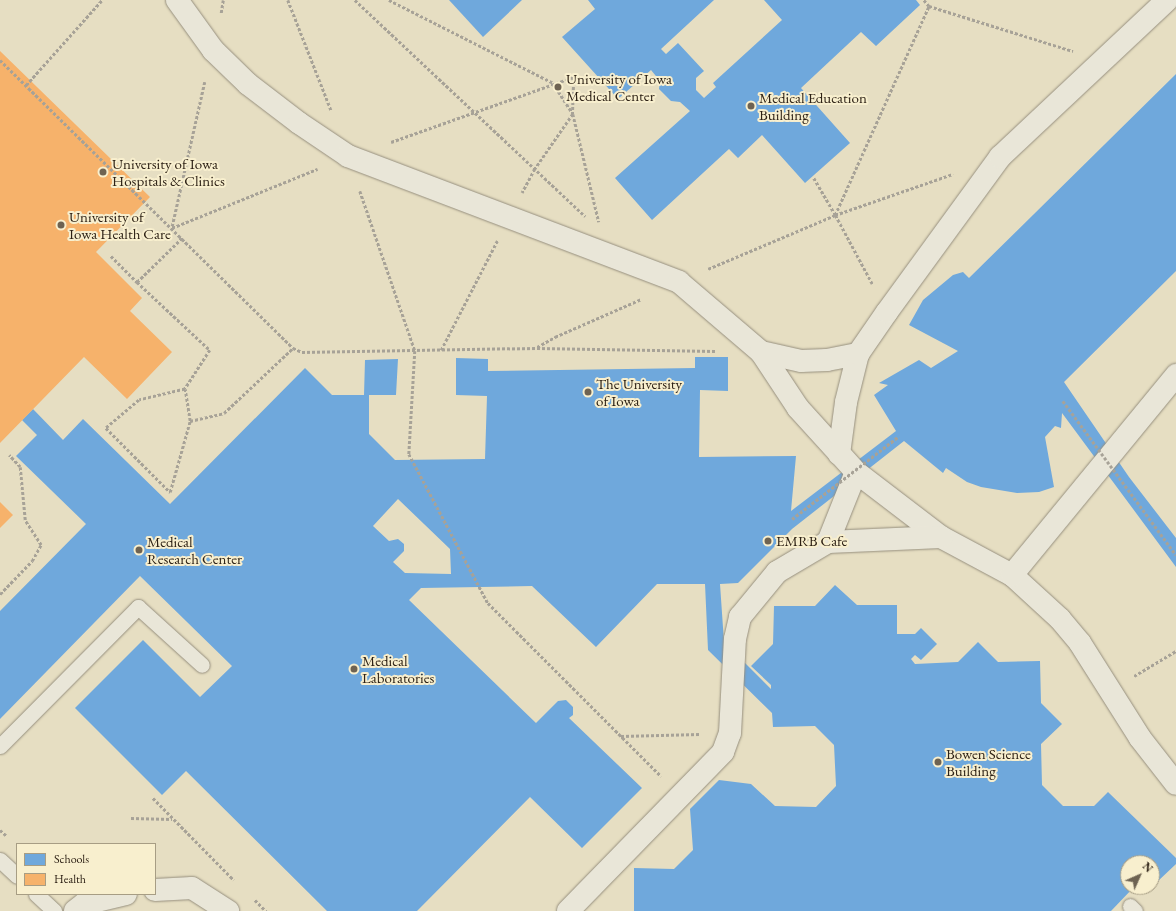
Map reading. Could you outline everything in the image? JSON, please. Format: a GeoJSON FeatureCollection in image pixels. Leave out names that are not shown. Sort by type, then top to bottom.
{"type":"FeatureCollection","features":[{"type":"Feature","properties":{"kind":"street"},"geometry":{"type":"LineString","coordinates":[[177,0],[213,50],[248,84],[299,123],[348,156],[604,252],[679,282],[761,352],[798,408],[856,472],[941,537],[1012,575],[1060,619],[1080,643],[1140,738],[1176,784]]}},
{"type":"Feature","properties":{"kind":"street"},"geometry":{"type":"LineString","coordinates":[[839,454],[846,402],[858,354],[887,312],[1000,157],[1167,0]]}},
{"type":"Feature","properties":{"kind":"street"},"geometry":{"type":"LineString","coordinates":[[761,352],[802,361],[827,360],[858,354]]}},
{"type":"Feature","properties":{"kind":"street"},"geometry":{"type":"LineString","coordinates":[[1012,575],[1176,376]]}},
{"type":"Feature","properties":{"kind":"street"},"geometry":{"type":"LineString","coordinates":[[828,542],[856,472]]}},
{"type":"Feature","properties":{"kind":"street"},"geometry":{"type":"LineString","coordinates":[[568,911],[723,752],[730,733],[735,639],[740,617],[777,572],[828,542],[941,537]]}},
{"type":"Feature","properties":{"kind":"street"},"geometry":{"type":"LineString","coordinates":[[156,890],[192,888],[228,911]]}},
{"type":"Feature","properties":{"kind":"street"},"geometry":{"type":"LineString","coordinates":[[75,911],[84,904],[122,895]]}},
{"type":"Feature","properties":{"kind":"lane"},"geometry":{"type":"LineString","coordinates":[[0,746],[138,607],[202,665]]}},
{"type":"Feature","properties":{"kind":"lane"},"geometry":{"type":"LineString","coordinates":[[0,860],[16,875]]}},
{"type":"Feature","properties":{"kind":"lane"},"geometry":{"type":"LineString","coordinates":[[37,895],[54,911]]}},
{"type":"Feature","properties":{"kind":"path"},"geometry":{"type":"LineString","coordinates":[[26,85],[102,0]]}},
{"type":"Feature","properties":{"kind":"path"},"geometry":{"type":"LineString","coordinates":[[288,0],[331,112]]}},
{"type":"Feature","properties":{"kind":"path"},"geometry":{"type":"LineString","coordinates":[[355,0],[601,229]]}},
{"type":"Feature","properties":{"kind":"path"},"geometry":{"type":"LineString","coordinates":[[389,0],[552,83],[573,114],[601,229],[604,252]]}},
{"type":"Feature","properties":{"kind":"path"},"geometry":{"type":"LineString","coordinates":[[924,0],[929,6],[1104,60]]}},
{"type":"Feature","properties":{"kind":"path"},"geometry":{"type":"LineString","coordinates":[[835,215],[929,6]]}},
{"type":"Feature","properties":{"kind":"path"},"geometry":{"type":"LineString","coordinates":[[0,60],[293,348],[302,352],[537,348],[761,352]]}},
{"type":"Feature","properties":{"kind":"path"},"geometry":{"type":"LineString","coordinates":[[348,156],[415,351],[409,454],[488,604],[681,795]]}},
{"type":"Feature","properties":{"kind":"path"},"geometry":{"type":"LineString","coordinates":[[537,348],[555,337],[835,215],[955,173]]}},
{"type":"Feature","properties":{"kind":"path"},"geometry":{"type":"LineString","coordinates":[[814,178],[887,312]]}},
{"type":"Feature","properties":{"kind":"path"},"geometry":{"type":"LineString","coordinates":[[137,282],[182,238]]}},
{"type":"Feature","properties":{"kind":"path"},"geometry":{"type":"LineString","coordinates":[[111,256],[210,350],[185,390],[190,421],[170,492],[106,428],[139,400],[185,390]]}},
{"type":"Feature","properties":{"kind":"path"},"geometry":{"type":"LineString","coordinates":[[190,421],[224,413],[293,348]]}},
{"type":"Feature","properties":{"kind":"path"},"geometry":{"type":"LineString","coordinates":[[1063,401],[1176,555]]}},
{"type":"Feature","properties":{"kind":"path"},"geometry":{"type":"LineString","coordinates":[[792,519],[900,436]]}},
{"type":"Feature","properties":{"kind":"path"},"geometry":{"type":"LineString","coordinates":[[0,594],[32,561],[41,546],[26,520],[20,466],[9,455]]}},
{"type":"Feature","properties":{"kind":"path"},"geometry":{"type":"LineString","coordinates":[[1110,690],[1176,651]]}},
{"type":"Feature","properties":{"kind":"path"},"geometry":{"type":"LineString","coordinates":[[621,736],[730,733]]}},
{"type":"Feature","properties":{"kind":"path"},"geometry":{"type":"LineString","coordinates":[[153,798],[238,884]]}},
{"type":"Feature","properties":{"kind":"path"},"geometry":{"type":"LineString","coordinates":[[131,818],[173,819]]}},
{"type":"Feature","properties":{"kind":"path"},"geometry":{"type":"LineString","coordinates":[[249,895],[266,911]]}},
{"type":"Feature","properties":{"kind":"building: Schools"},"geometry":{"type":"Polygon","coordinates":[[[449,0],[522,0],[483,37],[449,0]]]}},
{"type":"Feature","properties":{"kind":"building: Schools","name":"Medical Education Building"},"geometry":{"type":"Polygon","coordinates":[[[588,0],[714,0],[661,49],[666,54],[678,43],[704,71],[696,78],[696,90],[704,98],[716,87],[713,83],[782,20],[764,0],[916,0],[920,5],[876,46],[861,32],[801,88],[850,143],[805,183],[762,135],[738,158],[729,149],[652,220],[615,178],[690,111],[680,102],[671,101],[659,89],[660,81],[651,70],[618,99],[562,37],[595,9],[588,0]]]}},
{"type":"Feature","properties":{"kind":"building: Schools"},"geometry":{"type":"Polygon","coordinates":[[[1176,74],[1176,271],[1064,382],[1129,477],[1176,538],[1176,567],[1062,413],[1061,428],[1055,426],[1045,437],[1054,487],[1039,492],[1017,493],[981,487],[967,482],[946,468],[943,473],[904,441],[792,529],[738,583],[720,584],[724,642],[771,689],[771,685],[751,666],[773,644],[774,606],[815,606],[835,585],[857,605],[897,605],[897,634],[915,634],[921,628],[937,644],[921,660],[915,655],[911,659],[915,664],[958,662],[978,642],[998,662],[1040,661],[1041,703],[1062,724],[1041,744],[1042,785],[1063,806],[1094,806],[1108,792],[1176,858],[1176,864],[1160,879],[1160,855],[1120,855],[1120,895],[1126,895],[1111,911],[634,911],[634,868],[674,869],[693,850],[690,809],[719,780],[751,784],[775,806],[816,807],[836,786],[834,745],[815,726],[773,727],[772,713],[708,650],[705,584],[657,584],[596,647],[532,586],[421,588],[409,600],[536,723],[558,701],[566,700],[573,707],[573,715],[569,718],[642,788],[582,848],[530,797],[417,911],[327,911],[186,771],[162,795],[75,708],[143,640],[200,697],[232,666],[140,576],[0,719],[0,611],[86,524],[16,456],[37,435],[22,420],[33,409],[63,440],[83,419],[170,504],[305,368],[332,395],[364,395],[365,360],[398,359],[396,395],[369,395],[369,434],[395,460],[485,459],[487,396],[456,395],[456,358],[488,359],[488,371],[695,368],[695,357],[728,357],[728,391],[700,390],[699,457],[796,456],[791,511],[896,431],[874,395],[888,385],[879,383],[919,360],[931,368],[958,351],[909,325],[923,300],[953,275],[963,272],[969,278],[1176,74]],[[398,499],[373,526],[389,541],[398,539],[404,544],[404,551],[393,562],[405,573],[451,574],[450,549],[398,499]]]}},
{"type":"Feature","properties":{"kind":"building: Health","name":"University of Iowa Health Care"},"geometry":{"type":"Polygon","coordinates":[[[0,51],[150,197],[96,252],[142,298],[130,311],[172,352],[127,399],[84,357],[0,443],[0,51]]]}},
{"type":"Feature","properties":{"kind":"building: Health"},"geometry":{"type":"Polygon","coordinates":[[[0,502],[13,515],[0,528],[0,502]]]}},
{"type":"Feature","properties":{"kind":"place","name":"University of Iowa Medical Center"},"geometry":{"type":"Point","coordinates":[558,87]}},
{"type":"Feature","properties":{"kind":"place","name":"Medical Education Building"},"geometry":{"type":"Point","coordinates":[751,106]}},
{"type":"Feature","properties":{"kind":"place","name":"University of Iowa Hospitals & Clinics"},"geometry":{"type":"Point","coordinates":[103,172]}},
{"type":"Feature","properties":{"kind":"place","name":"University of Iowa Health Care"},"geometry":{"type":"Point","coordinates":[61,225]}},
{"type":"Feature","properties":{"kind":"place","name":"The University of Iowa"},"geometry":{"type":"Point","coordinates":[588,392]}},
{"type":"Feature","properties":{"kind":"place","name":"EMRB Cafe"},"geometry":{"type":"Point","coordinates":[768,541]}},
{"type":"Feature","properties":{"kind":"place","name":"Medical Research Center"},"geometry":{"type":"Point","coordinates":[139,550]}},
{"type":"Feature","properties":{"kind":"place","name":"Medical Laboratories"},"geometry":{"type":"Point","coordinates":[354,669]}},
{"type":"Feature","properties":{"kind":"place","name":"Bowen Science Building"},"geometry":{"type":"Point","coordinates":[938,762]}}]}
